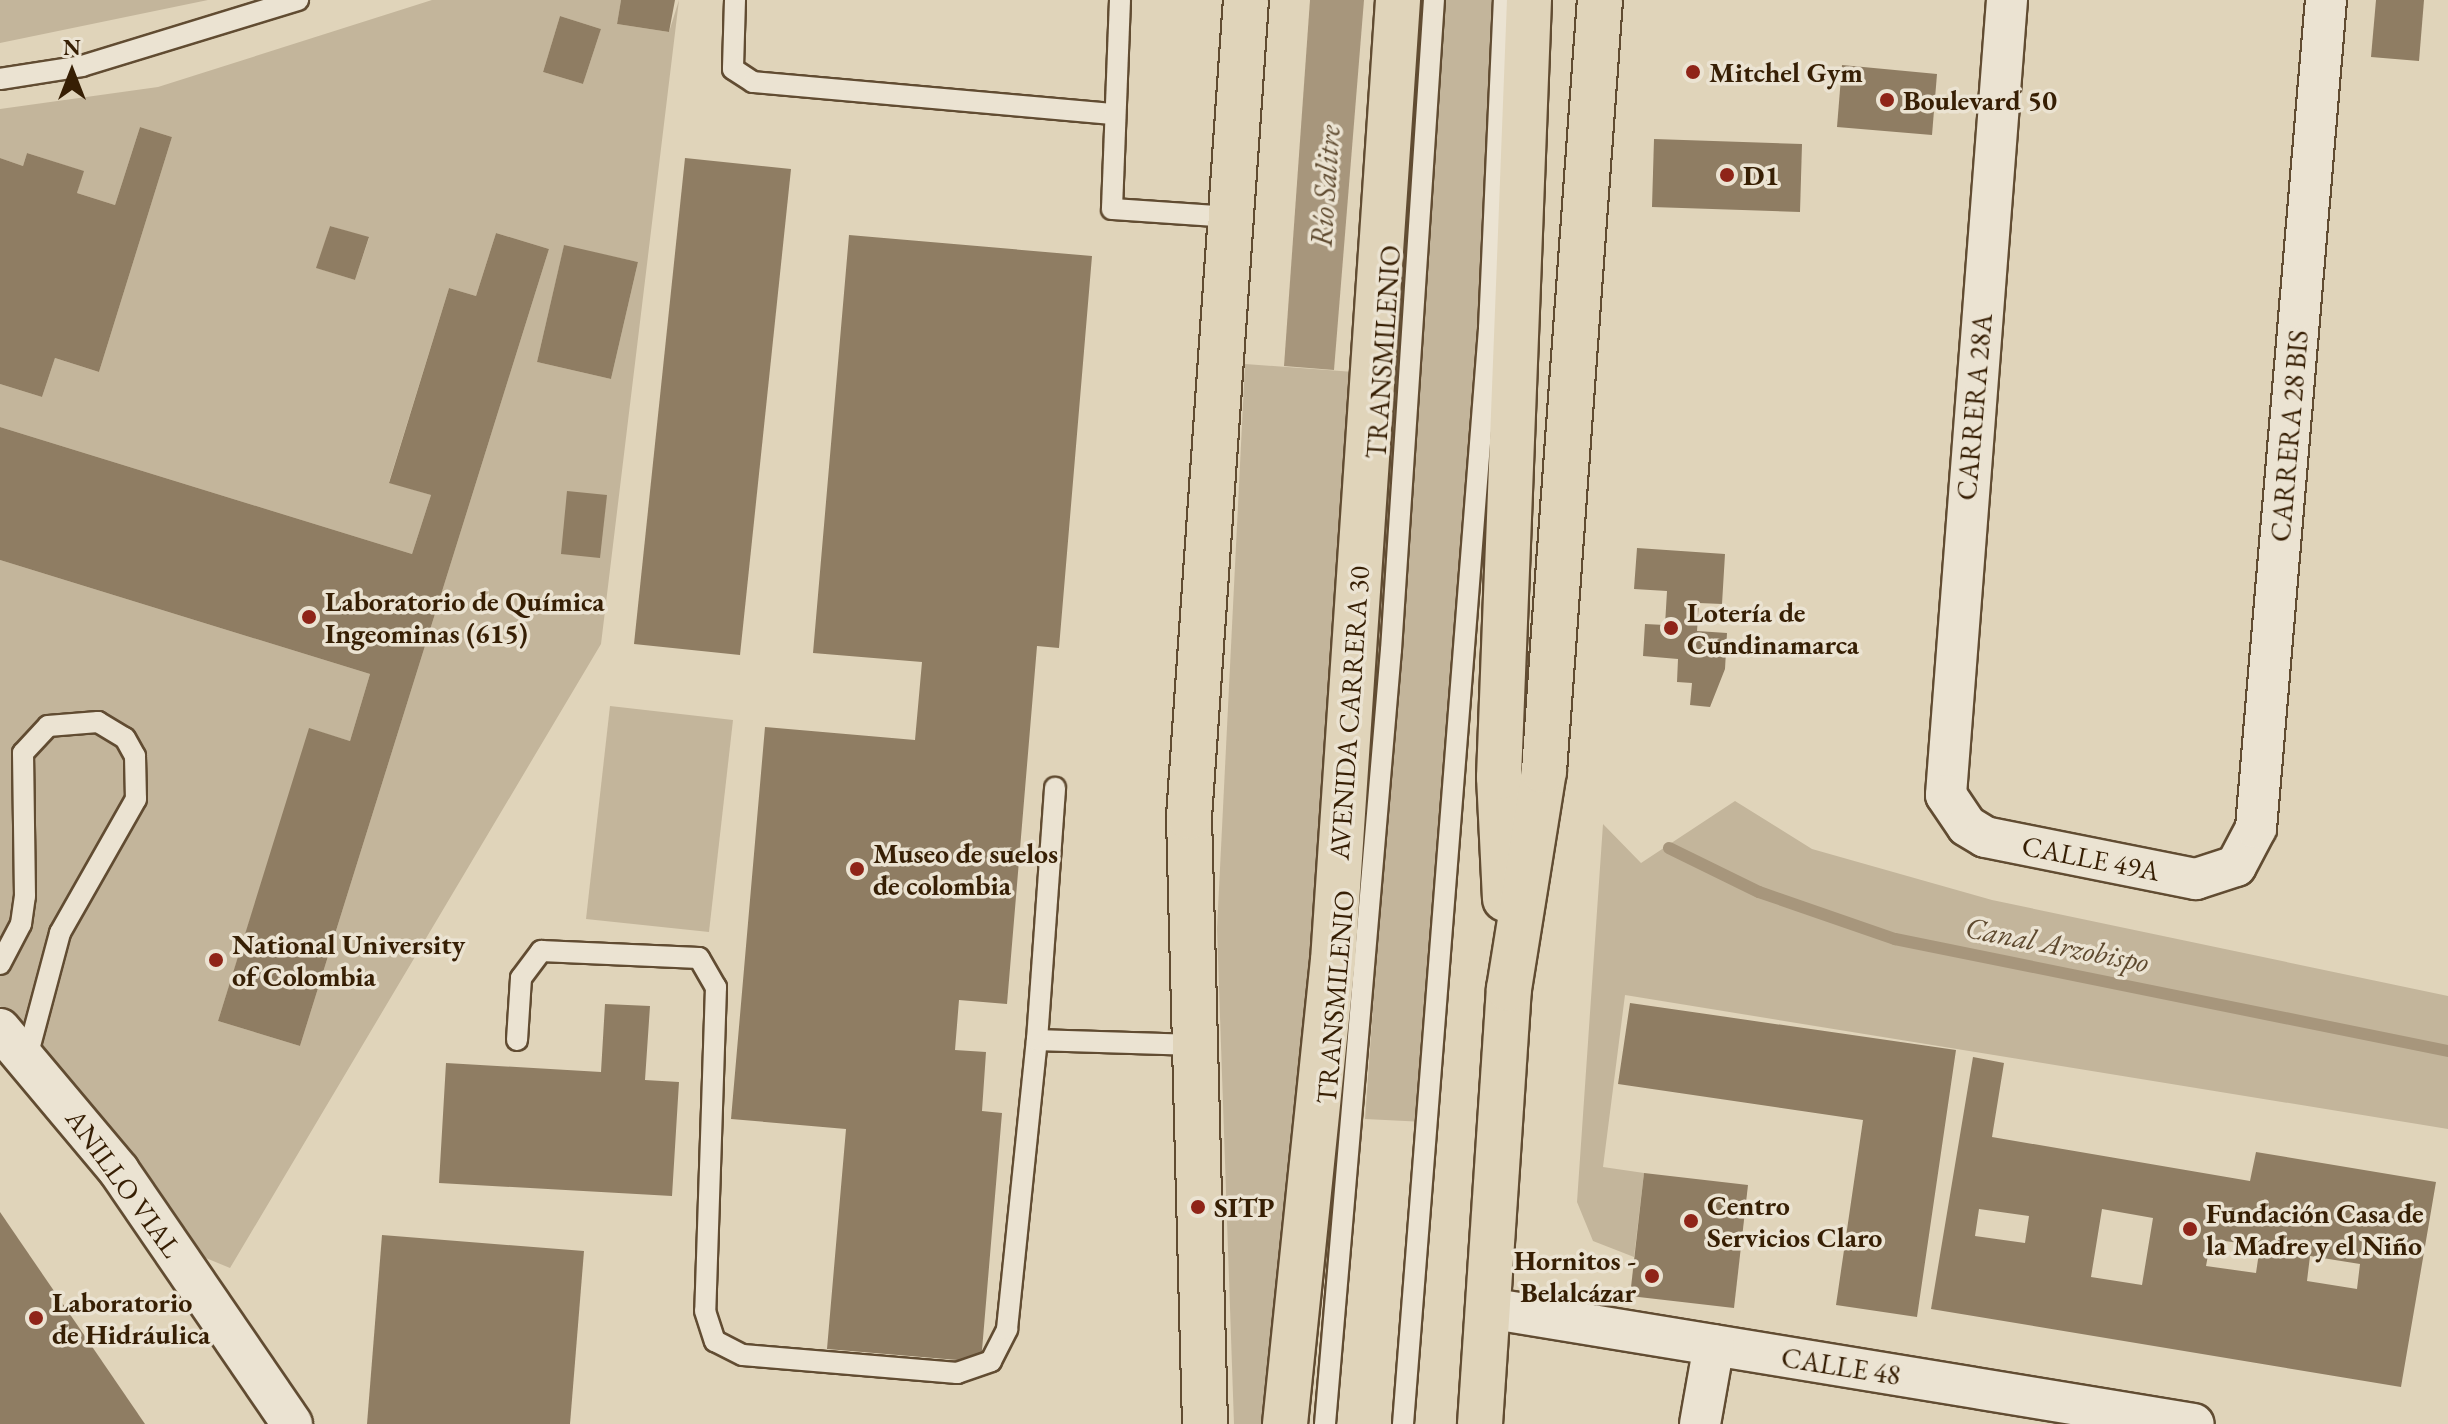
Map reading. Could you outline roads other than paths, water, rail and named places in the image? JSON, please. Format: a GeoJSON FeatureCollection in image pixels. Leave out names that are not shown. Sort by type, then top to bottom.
{"type":"FeatureCollection","features":[{"type":"Feature","properties":{"kind":"highway"},"geometry":{"type":"LineString","coordinates":[[1205,1424],[1189,817],[1228,217],[1246,0]]}},
{"type":"Feature","properties":{"kind":"highway","name":"AVENIDA CARRERA 30"},"geometry":{"type":"LineString","coordinates":[[1285,1424],[1333,961],[1398,0]]}},
{"type":"Feature","properties":{"kind":"highway"},"geometry":{"type":"LineString","coordinates":[[1509,989],[1499,777],[1529,0]]}},
{"type":"Feature","properties":{"kind":"highway"},"geometry":{"type":"LineString","coordinates":[[1480,1424],[1509,989],[1544,771],[1600,0]]}},
{"type":"Feature","properties":{"kind":"street","name":"CARRERA 28A"},"geometry":{"type":"LineString","coordinates":[[1954,811],[1943,775],[2007,0]]}},
{"type":"Feature","properties":{"kind":"street","name":"CARRERA 28 BIS"},"geometry":{"type":"LineString","coordinates":[[2236,866],[2256,828],[2326,0]]}},
{"type":"Feature","properties":{"kind":"street","name":"CALLE 49A"},"geometry":{"type":"LineString","coordinates":[[1954,811],[1985,837],[2196,879],[2236,866]]}},
{"type":"Feature","properties":{"kind":"street","name":"ANILLO VIAL"},"geometry":{"type":"LineString","coordinates":[[0,1029],[27,1057],[119,1171],[292,1424]]}},
{"type":"Feature","properties":{"kind":"street","name":"CALLE 48"},"geometry":{"type":"LineString","coordinates":[[1488,1308],[2194,1424]]}},
{"type":"Feature","properties":{"kind":"street"},"geometry":{"type":"LineString","coordinates":[[1700,1424],[1714,1345]]}},
{"type":"Feature","properties":{"kind":"lane"},"geometry":{"type":"LineString","coordinates":[[0,79],[82,66],[298,0]]}},
{"type":"Feature","properties":{"kind":"lane"},"geometry":{"type":"LineString","coordinates":[[735,0],[733,69],[753,82],[1114,114]]}},
{"type":"Feature","properties":{"kind":"lane"},"geometry":{"type":"LineString","coordinates":[[1120,0],[1112,209],[1228,217]]}},
{"type":"Feature","properties":{"kind":"lane","name":"TRANSMILENIO"},"geometry":{"type":"LineString","coordinates":[[1325,1424],[1388,697],[1434,0]]}},
{"type":"Feature","properties":{"kind":"lane"},"geometry":{"type":"LineString","coordinates":[[1403,1424],[1489,328],[1504,0]]}},
{"type":"Feature","properties":{"kind":"lane"},"geometry":{"type":"LineString","coordinates":[[0,964],[21,924],[25,896],[23,753],[48,726],[98,722],[125,738],[135,756],[136,799],[60,933],[27,1057]]}},
{"type":"Feature","properties":{"kind":"lane"},"geometry":{"type":"LineString","coordinates":[[517,1040],[521,978],[541,951],[699,958],[716,987],[705,1311],[715,1341],[743,1355],[957,1373],[991,1361],[1007,1329],[1037,1040],[1055,788]]}},
{"type":"Feature","properties":{"kind":"lane"},"geometry":{"type":"LineString","coordinates":[[1037,1040],[1194,1045]]}},
{"type":"Feature","properties":{"kind":"water","name":"Río Salitre"},"geometry":{"type":"Polygon","coordinates":[[[1310,0],[1364,0],[1334,370],[1284,366],[1310,0]]]}},
{"type":"Feature","properties":{"kind":"waterway","name":"Canal Arzobispo"},"geometry":{"type":"LineString","coordinates":[[1669,848],[1759,892],[1895,939],[2448,1051]]}},
{"type":"Feature","properties":{"kind":"place","name":"Mitchel Gym"},"geometry":{"type":"Point","coordinates":[1693,72]}},
{"type":"Feature","properties":{"kind":"place","name":"Boulevard 50"},"geometry":{"type":"Point","coordinates":[1887,100]}},
{"type":"Feature","properties":{"kind":"place","name":"D1"},"geometry":{"type":"Point","coordinates":[1727,175]}},
{"type":"Feature","properties":{"kind":"place","name":"Laboratorio de Química Ingeominas (615)"},"geometry":{"type":"Point","coordinates":[309,617]}},
{"type":"Feature","properties":{"kind":"place","name":"Lotería de Cundinamarca"},"geometry":{"type":"Point","coordinates":[1671,628]}},
{"type":"Feature","properties":{"kind":"place","name":"Museo de suelos de colombia"},"geometry":{"type":"Point","coordinates":[857,869]}},
{"type":"Feature","properties":{"kind":"place","name":"National University of Colombia"},"geometry":{"type":"Point","coordinates":[216,960]}},
{"type":"Feature","properties":{"kind":"place","name":"SITP"},"geometry":{"type":"Point","coordinates":[1198,1207]}},
{"type":"Feature","properties":{"kind":"place","name":"Centro Servicios Claro"},"geometry":{"type":"Point","coordinates":[1691,1221]}},
{"type":"Feature","properties":{"kind":"place","name":"Fundación Casa de la Madre y el Niño"},"geometry":{"type":"Point","coordinates":[2190,1229]}},
{"type":"Feature","properties":{"kind":"place","name":"Hornitos - Belalcázar"},"geometry":{"type":"Point","coordinates":[1652,1276]}},
{"type":"Feature","properties":{"kind":"place","name":"Laboratorio de Hidráulica"},"geometry":{"type":"Point","coordinates":[36,1318]}}]}
